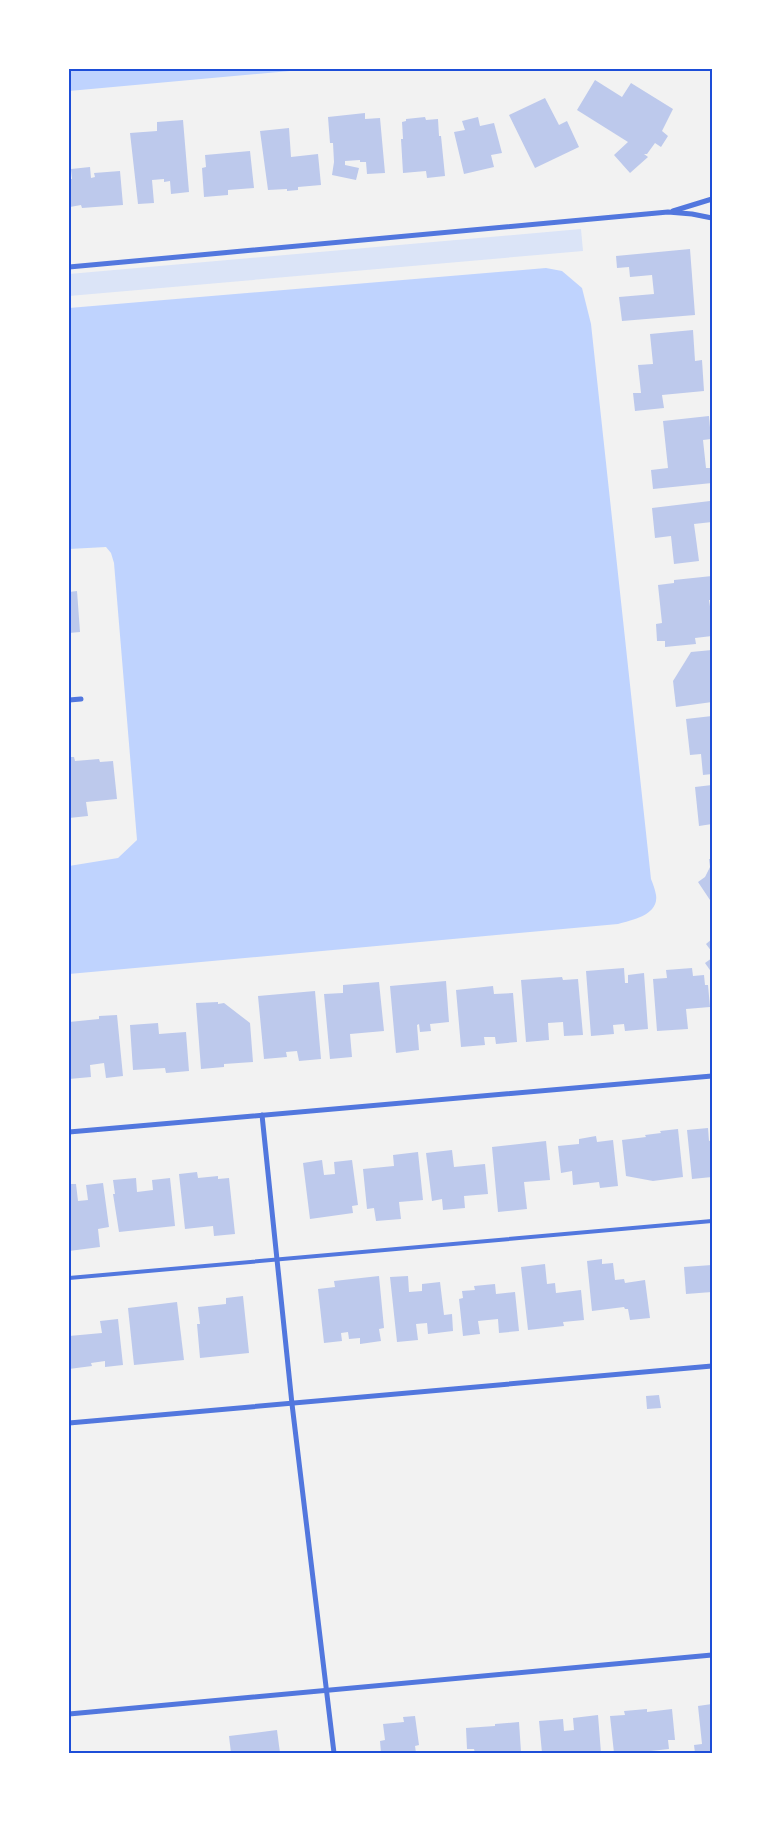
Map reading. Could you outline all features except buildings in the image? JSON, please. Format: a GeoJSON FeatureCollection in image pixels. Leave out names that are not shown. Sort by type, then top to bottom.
{"type":"FeatureCollection","features":[{"type":"Feature","properties":{"kind":"street"},"geometry":{"type":"LineString","coordinates":[[668,212],[712,199]]}},
{"type":"Feature","properties":{"kind":"street"},"geometry":{"type":"LineString","coordinates":[[69,267],[668,212],[712,218]]}},
{"type":"Feature","properties":{"kind":"street"},"geometry":{"type":"LineString","coordinates":[[69,700],[81,699]]}},
{"type":"Feature","properties":{"kind":"street"},"geometry":{"type":"LineString","coordinates":[[69,1132],[712,1076]]}},
{"type":"Feature","properties":{"kind":"street"},"geometry":{"type":"LineString","coordinates":[[262,1115],[292,1404],[334,1753]]}},
{"type":"Feature","properties":{"kind":"street"},"geometry":{"type":"LineString","coordinates":[[69,1423],[712,1366]]}},
{"type":"Feature","properties":{"kind":"street"},"geometry":{"type":"LineString","coordinates":[[69,1714],[712,1655]]}},
{"type":"Feature","properties":{"kind":"lane"},"geometry":{"type":"LineString","coordinates":[[69,1278],[712,1221]]}},
{"type":"Feature","properties":{"kind":"shaded area"},"geometry":{"type":"Polygon","coordinates":[[[581,229],[583,251],[69,296],[69,274],[581,229]]]}},
{"type":"Feature","properties":{"kind":"water"},"geometry":{"type":"Polygon","coordinates":[[[69,69],[312,69],[69,91],[69,69]]]}},
{"type":"Feature","properties":{"kind":"water"},"geometry":{"type":"Polygon","coordinates":[[[546,268],[562,271],[582,288],[591,324],[651,879],[656,895],[656,902],[653,907],[643,916],[618,924],[69,974],[69,866],[118,858],[137,840],[114,563],[111,553],[106,547],[69,549],[69,308],[546,268]]]}}]}
